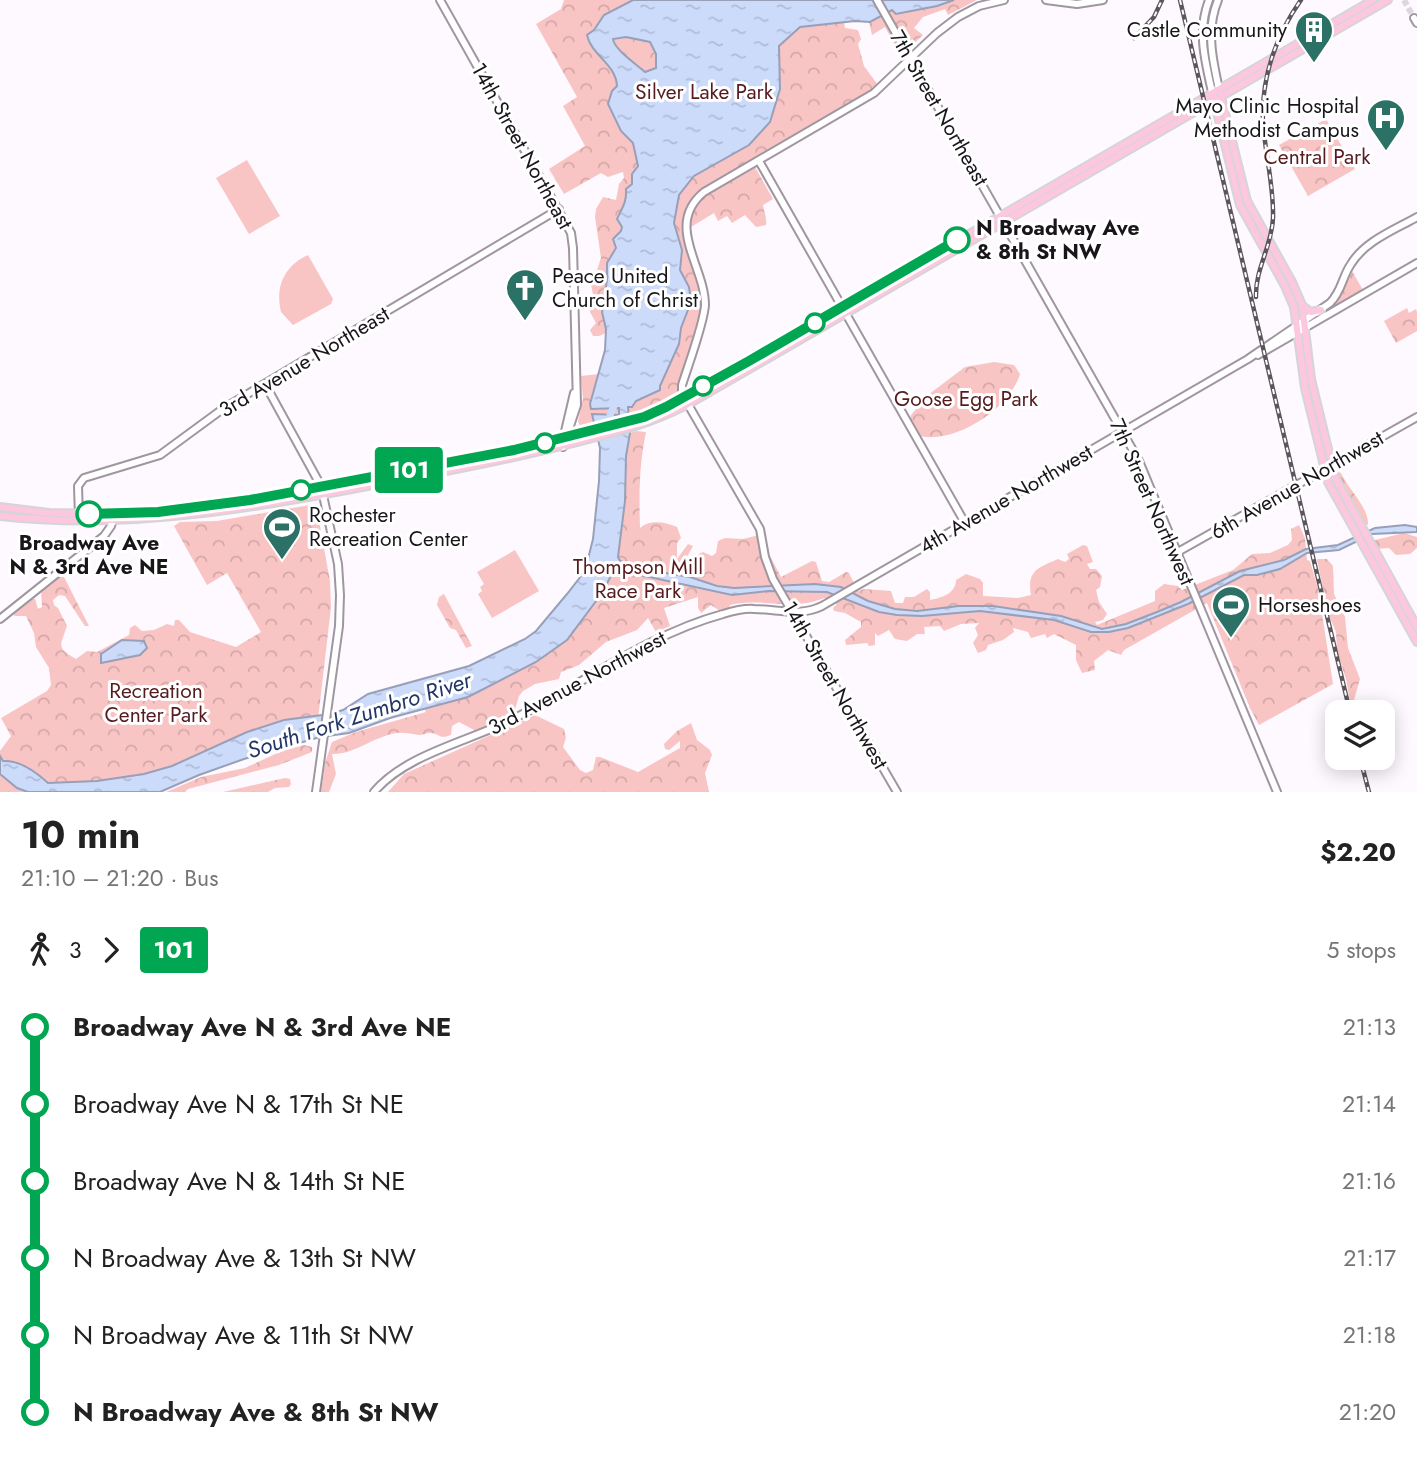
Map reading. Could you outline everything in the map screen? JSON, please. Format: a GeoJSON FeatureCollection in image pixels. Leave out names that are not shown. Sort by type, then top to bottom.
{"type":"FeatureCollection","features":[{"type":"Feature","properties":{"kind":"main road","name":"14th Street Northeast"},"geometry":{"type":"LineString","coordinates":[[440,0],[569,229],[573,244],[577,405],[565,438]]}},
{"type":"Feature","properties":{"kind":"main road","name":"7th Street Northeast"},"geometry":{"type":"LineString","coordinates":[[877,0],[1004,223]]}},
{"type":"Feature","properties":{"kind":"main road"},"geometry":{"type":"LineString","coordinates":[[684,397],[681,387],[705,307],[687,233],[688,215],[695,201],[703,193],[876,92],[943,28],[961,15],[979,6],[1004,0]]}},
{"type":"Feature","properties":{"kind":"main road"},"geometry":{"type":"LineString","coordinates":[[1046,0],[1080,4],[1103,0]]}},
{"type":"Feature","properties":{"kind":"main road"},"geometry":{"type":"LineString","coordinates":[[1209,0],[1202,36],[1216,94],[1247,201],[1302,305],[1311,379],[1328,468],[1360,524],[1368,547],[1417,642]]}},
{"type":"Feature","properties":{"kind":"main road"},"geometry":{"type":"LineString","coordinates":[[1218,0],[1210,29],[1218,119],[1240,205],[1289,294],[1298,329],[1303,379],[1336,498],[1353,529],[1368,547],[1417,626]]}},
{"type":"Feature","properties":{"kind":"main road"},"geometry":{"type":"LineString","coordinates":[[636,423],[1004,223],[1199,108],[1216,94],[1373,0]]}},
{"type":"Feature","properties":{"kind":"main road"},"geometry":{"type":"LineString","coordinates":[[323,490],[662,418],[1000,215],[1388,0]]}},
{"type":"Feature","properties":{"kind":"main road"},"geometry":{"type":"LineString","coordinates":[[1199,108],[1208,109],[1218,119]]}},
{"type":"Feature","properties":{"kind":"main road"},"geometry":{"type":"LineString","coordinates":[[759,160],[965,523]]}},
{"type":"Feature","properties":{"kind":"main road","name":"3rd Avenue Northeast"},"geometry":{"type":"LineString","coordinates":[[79,518],[78,486],[83,478],[160,455],[210,418],[265,384],[559,209]]}},
{"type":"Feature","properties":{"kind":"main road"},"geometry":{"type":"LineString","coordinates":[[1305,324],[1338,295],[1348,268],[1363,249],[1417,217]]}},
{"type":"Feature","properties":{"kind":"main road","name":"7th Street Northwest"},"geometry":{"type":"LineString","coordinates":[[1004,223],[1139,461],[1277,792]]}},
{"type":"Feature","properties":{"kind":"main road","name":"4th Avenue Northwest"},"geometry":{"type":"LineString","coordinates":[[793,612],[806,612],[829,602],[1305,324],[1417,263]]}},
{"type":"Feature","properties":{"kind":"main road"},"geometry":{"type":"LineString","coordinates":[[1302,305],[1311,312],[1321,310]]}},
{"type":"Feature","properties":{"kind":"main road","name":"4th Avenue Northwest"},"geometry":{"type":"LineString","coordinates":[[1254,356],[1286,340],[1298,329]]}},
{"type":"Feature","properties":{"kind":"main road"},"geometry":{"type":"LineString","coordinates":[[1286,340],[1292,340],[1300,346]]}},
{"type":"Feature","properties":{"kind":"main road"},"geometry":{"type":"LineString","coordinates":[[265,384],[323,490],[338,564],[339,626],[316,792]]}},
{"type":"Feature","properties":{"kind":"main road","name":"14th Street Northeast"},"geometry":{"type":"LineString","coordinates":[[563,447],[575,384]]}},
{"type":"Feature","properties":{"kind":"main road","name":"14th Street Northwest"},"geometry":{"type":"LineString","coordinates":[[684,397],[760,529],[773,579],[897,792]]}},
{"type":"Feature","properties":{"kind":"main road","name":"6th Avenue Northwest"},"geometry":{"type":"LineString","coordinates":[[1176,553],[1417,417]]}},
{"type":"Feature","properties":{"kind":"main road"},"geometry":{"type":"LineString","coordinates":[[573,418],[576,427],[588,435]]}},
{"type":"Feature","properties":{"kind":"main road"},"geometry":{"type":"LineString","coordinates":[[0,516],[114,518],[200,508],[323,490],[563,447],[588,435]]}},
{"type":"Feature","properties":{"kind":"main road"},"geometry":{"type":"LineString","coordinates":[[0,507],[79,518]]}},
{"type":"Feature","properties":{"kind":"main road"},"geometry":{"type":"LineString","coordinates":[[0,619],[104,536],[114,518]]}},
{"type":"Feature","properties":{"kind":"main road"},"geometry":{"type":"LineString","coordinates":[[772,610],[780,606],[779,590]]}},
{"type":"Feature","properties":{"kind":"main road","name":"3rd Avenue Northwest"},"geometry":{"type":"LineString","coordinates":[[374,792],[387,778],[405,766],[510,720],[674,631],[734,611],[754,608],[793,612]]}},
{"type":"Feature","properties":{"kind":"green space","name":"Silver Lake Park"},"geometry":{"type":"Polygon","coordinates":[[[564,0],[977,0],[948,15],[945,9],[923,17],[914,28],[923,35],[901,56],[885,27],[872,35],[869,22],[844,22],[845,28],[858,30],[861,39],[858,44],[864,66],[878,85],[859,99],[862,105],[755,167],[773,199],[763,205],[766,225],[756,227],[745,215],[732,223],[727,216],[718,221],[714,213],[691,227],[708,295],[708,305],[705,329],[686,389],[634,416],[585,430],[580,427],[578,421],[583,399],[581,376],[599,374],[606,333],[593,336],[590,330],[596,323],[590,312],[594,300],[590,279],[601,258],[596,209],[603,197],[616,200],[619,184],[624,178],[623,172],[608,177],[601,173],[564,194],[549,169],[585,146],[563,106],[577,97],[536,24],[561,9],[564,0]]]}},
{"type":"Feature","properties":{"kind":"green space","name":"Central Park"},"geometry":{"type":"Polygon","coordinates":[[[1326,119],[1355,169],[1308,196],[1279,145],[1326,119]]]}},
{"type":"Feature","properties":{"kind":"green space"},"geometry":{"type":"Polygon","coordinates":[[[247,160],[280,216],[249,234],[216,178],[247,160]]]}},
{"type":"Feature","properties":{"kind":"green space"},"geometry":{"type":"Polygon","coordinates":[[[308,255],[333,299],[331,304],[293,325],[281,312],[279,294],[287,271],[308,255]]]}},
{"type":"Feature","properties":{"kind":"green space"},"geometry":{"type":"Polygon","coordinates":[[[1352,271],[1363,290],[1325,313],[1339,298],[1352,271]]]}},
{"type":"Feature","properties":{"kind":"green space"},"geometry":{"type":"Polygon","coordinates":[[[1407,308],[1409,313],[1416,309],[1417,331],[1396,343],[1384,321],[1407,308]]]}},
{"type":"Feature","properties":{"kind":"green space","name":"Goose Egg Park"},"geometry":{"type":"Polygon","coordinates":[[[994,362],[1014,365],[1020,374],[1014,387],[992,412],[961,431],[944,436],[914,434],[910,425],[911,415],[928,395],[965,367],[994,362]]]}},
{"type":"Feature","properties":{"kind":"green space","name":"Thompson Mill Race Park"},"geometry":{"type":"Polygon","coordinates":[[[636,431],[646,432],[640,480],[640,528],[648,523],[658,522],[677,527],[681,538],[677,543],[677,559],[688,544],[693,546],[682,566],[684,569],[688,569],[695,557],[703,552],[712,556],[716,553],[718,541],[759,535],[781,577],[812,561],[816,562],[822,581],[829,582],[846,572],[858,591],[891,591],[895,603],[903,603],[905,597],[914,597],[927,589],[930,592],[930,600],[944,596],[954,588],[956,580],[966,574],[980,579],[983,583],[983,596],[1018,598],[1031,595],[1032,575],[1035,571],[1058,559],[1065,562],[1069,559],[1067,554],[1083,545],[1087,546],[1093,562],[1087,564],[1090,569],[1096,569],[1102,576],[1100,587],[1096,590],[1099,602],[1107,614],[1103,620],[1095,622],[1097,625],[1155,601],[1155,591],[1164,584],[1178,586],[1182,590],[1233,570],[1252,554],[1270,553],[1288,545],[1292,540],[1291,529],[1299,525],[1305,538],[1307,560],[1310,561],[1318,588],[1333,684],[1259,725],[1207,603],[1124,650],[1121,655],[1108,650],[1094,661],[1095,670],[1082,673],[1076,660],[1076,645],[1054,634],[1047,638],[1045,634],[1031,638],[1028,632],[1013,628],[1014,632],[1003,640],[988,645],[986,650],[978,653],[973,643],[978,635],[975,628],[979,623],[961,624],[944,631],[940,626],[924,627],[925,634],[917,634],[907,641],[895,639],[889,630],[878,636],[875,633],[875,645],[846,645],[845,640],[861,627],[861,622],[845,613],[834,611],[833,608],[837,604],[824,598],[800,604],[742,603],[730,605],[720,611],[711,605],[701,613],[698,597],[664,608],[670,626],[656,632],[648,618],[637,630],[606,642],[579,665],[561,672],[559,679],[535,684],[523,691],[514,713],[476,731],[459,722],[452,726],[451,735],[441,737],[430,733],[396,733],[348,752],[332,754],[336,774],[329,792],[321,792],[325,763],[332,742],[356,732],[426,712],[417,695],[524,654],[602,564],[612,439],[636,431]]]}},
{"type":"Feature","properties":{"kind":"green space"},"geometry":{"type":"Polygon","coordinates":[[[1338,472],[1362,505],[1368,525],[1353,511],[1338,472]]]}},
{"type":"Feature","properties":{"kind":"green space","name":"Recreation Center Park"},"geometry":{"type":"Polygon","coordinates":[[[316,504],[330,581],[331,607],[317,728],[292,734],[158,792],[0,792],[0,751],[11,736],[1,718],[47,691],[51,685],[49,668],[36,647],[34,633],[26,616],[15,616],[12,613],[31,598],[35,599],[38,609],[42,607],[41,590],[62,573],[89,626],[85,626],[65,596],[59,595],[53,600],[67,626],[61,646],[76,659],[87,651],[97,652],[129,635],[130,628],[135,625],[142,631],[154,630],[167,624],[174,626],[175,620],[179,620],[190,632],[236,647],[261,632],[227,573],[207,585],[174,526],[180,522],[217,521],[316,504]]]}},
{"type":"Feature","properties":{"kind":"green space"},"geometry":{"type":"Polygon","coordinates":[[[1404,533],[1417,537],[1417,548],[1410,554],[1396,555],[1389,548],[1376,549],[1374,545],[1375,540],[1404,533]]]}},
{"type":"Feature","properties":{"kind":"green space"},"geometry":{"type":"Polygon","coordinates":[[[515,550],[539,591],[492,618],[478,594],[484,584],[477,572],[515,550]]]}},
{"type":"Feature","properties":{"kind":"green space"},"geometry":{"type":"Polygon","coordinates":[[[1327,559],[1333,566],[1334,594],[1345,617],[1348,648],[1360,679],[1354,700],[1350,700],[1317,560],[1327,559]]]}},
{"type":"Feature","properties":{"kind":"green space"},"geometry":{"type":"Polygon","coordinates":[[[444,594],[472,646],[466,648],[437,605],[439,597],[444,594]]]}},
{"type":"Feature","properties":{"kind":"green space"},"geometry":{"type":"Polygon","coordinates":[[[535,715],[564,729],[566,738],[563,747],[580,770],[586,773],[593,770],[596,757],[638,772],[680,748],[680,741],[669,750],[665,749],[664,744],[677,731],[691,723],[697,740],[710,750],[712,755],[705,773],[709,792],[388,792],[404,774],[535,715]]]}},
{"type":"Feature","properties":{"kind":"green space"},"geometry":{"type":"Polygon","coordinates":[[[304,745],[312,747],[312,752],[279,765],[185,792],[166,792],[201,777],[245,768],[282,751],[304,745]]]}},
{"type":"Feature","properties":{"kind":"green space"},"geometry":{"type":"Polygon","coordinates":[[[290,779],[289,787],[275,788],[268,792],[223,792],[290,779]]]}},
{"type":"Feature","properties":{"kind":"water"},"geometry":{"type":"Polygon","coordinates":[[[633,0],[954,0],[896,14],[892,10],[870,22],[800,27],[779,46],[780,89],[770,122],[749,145],[694,176],[679,195],[674,223],[682,250],[680,270],[689,287],[691,302],[681,328],[679,344],[660,390],[628,407],[630,433],[618,557],[620,561],[646,570],[690,577],[717,586],[734,588],[815,584],[841,587],[868,601],[895,609],[917,611],[959,606],[993,606],[1061,616],[1102,629],[1126,624],[1157,612],[1240,571],[1284,560],[1306,549],[1338,545],[1375,528],[1405,525],[1417,527],[1417,532],[1372,534],[1339,550],[1307,553],[1280,569],[1257,575],[1244,575],[1188,604],[1128,628],[1109,632],[1091,632],[1054,620],[980,611],[922,616],[897,615],[879,612],[827,592],[768,591],[732,595],[617,570],[567,640],[536,662],[468,697],[390,718],[349,733],[320,737],[244,759],[160,792],[28,792],[17,788],[0,774],[0,756],[3,761],[27,767],[48,783],[97,781],[144,774],[172,766],[247,732],[284,720],[330,714],[343,710],[368,694],[469,666],[536,631],[581,576],[593,539],[599,481],[600,448],[592,414],[619,415],[619,408],[591,409],[590,404],[605,350],[606,329],[602,312],[607,263],[616,248],[613,239],[621,231],[622,227],[617,219],[625,201],[626,189],[632,184],[632,174],[638,166],[633,143],[621,131],[608,104],[612,91],[617,86],[616,78],[593,48],[587,35],[604,15],[633,0]],[[626,37],[613,39],[621,52],[645,72],[656,68],[656,54],[650,42],[626,37]]]}},
{"type":"Feature","properties":{"kind":"water"},"geometry":{"type":"Polygon","coordinates":[[[122,640],[144,641],[147,648],[140,655],[101,663],[101,654],[122,640]]]}},
{"type":"Feature","properties":{"kind":"waterway","name":"South Fork Zumbro River"},"geometry":{"type":"LineString","coordinates":[[611,424],[610,415],[617,399]]}},
{"type":"Feature","properties":{"kind":"tunnel"},"geometry":{"type":"LineString","coordinates":[[1404,0],[1414,18]]}},
{"type":"Feature","properties":{"kind":"railway"},"geometry":{"type":"LineString","coordinates":[[1134,38],[1154,17],[1162,0]]}},
{"type":"Feature","properties":{"kind":"railway"},"geometry":{"type":"LineString","coordinates":[[1180,0],[1347,700]]}},
{"type":"Feature","properties":{"kind":"railway"},"geometry":{"type":"LineString","coordinates":[[1256,297],[1258,277],[1273,218],[1263,122],[1265,89],[1277,42],[1301,0]]}},
{"type":"Feature","properties":{"kind":"railway"},"geometry":{"type":"LineString","coordinates":[[1363,770],[1369,792]]}},
{"type":"Feature","properties":{"kind":"bus line","name":"101"},"geometry":{"type":"LineString","coordinates":[[89,514],[158,512],[250,500],[514,450],[644,417],[749,361],[957,240]]}},
{"type":"Feature","properties":{"kind":"place","name":"Castle Community"},"geometry":{"type":"Point","coordinates":[1314,64]}},
{"type":"Feature","properties":{"kind":"place","name":"Mayo Clinic Hospital Methodist Campus"},"geometry":{"type":"Point","coordinates":[1386,152]}},
{"type":"Feature","properties":{"kind":"place","name":"N Broadway Ave & 8th St NW"},"geometry":{"type":"Point","coordinates":[957,240]}},
{"type":"Feature","properties":{"kind":"place","name":"Peace United Church of Christ"},"geometry":{"type":"Point","coordinates":[525,322]}},
{"type":"Feature","properties":{"kind":"place","name":"Broadway Ave N & 3rd Ave NE"},"geometry":{"type":"Point","coordinates":[89,514]}},
{"type":"Feature","properties":{"kind":"place","name":"Rochester Recreation Center"},"geometry":{"type":"Point","coordinates":[282,561]}},
{"type":"Feature","properties":{"kind":"place","name":"Horseshoes"},"geometry":{"type":"Point","coordinates":[1231,639]}}]}
